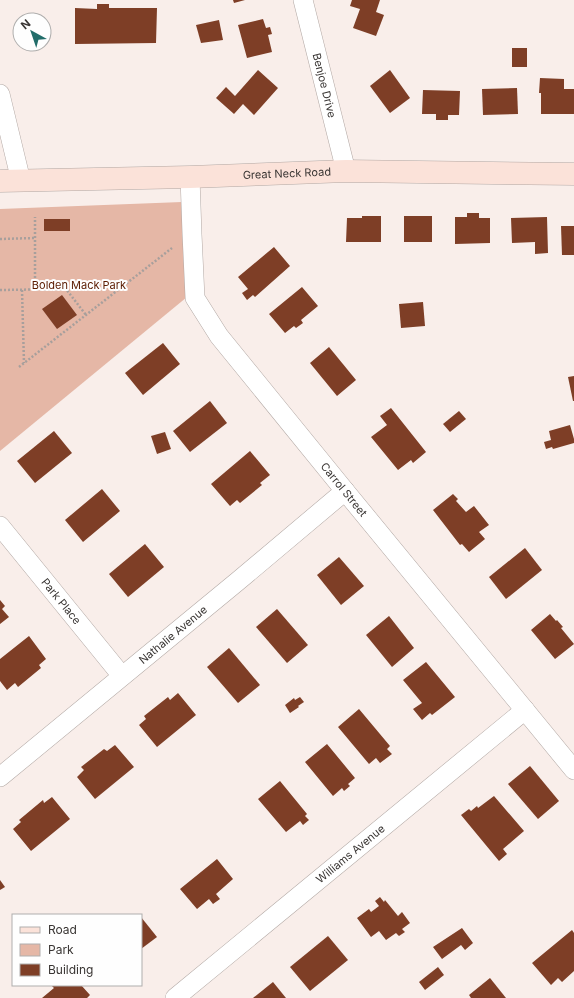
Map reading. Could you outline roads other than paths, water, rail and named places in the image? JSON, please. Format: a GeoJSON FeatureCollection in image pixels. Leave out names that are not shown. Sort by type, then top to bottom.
{"type":"FeatureCollection","features":[{"type":"Feature","properties":{"kind":"main road","name":"Great Neck Road"},"geometry":{"type":"LineString","coordinates":[[10,181],[190,177],[346,171],[574,174]]}},
{"type":"Feature","properties":{"kind":"street","name":"Benjoe Drive"},"geometry":{"type":"LineString","coordinates":[[303,0],[346,171]]}},
{"type":"Feature","properties":{"kind":"street"},"geometry":{"type":"LineString","coordinates":[[0,94],[10,181]]}},
{"type":"Feature","properties":{"kind":"street","name":"Carrol Street"},"geometry":{"type":"LineString","coordinates":[[190,177],[196,298],[219,336],[574,770]]}},
{"type":"Feature","properties":{"kind":"street","name":"Nathalie Avenue"},"geometry":{"type":"LineString","coordinates":[[0,777],[345,491]]}},
{"type":"Feature","properties":{"kind":"street","name":"Park Place"},"geometry":{"type":"LineString","coordinates":[[0,526],[122,676]]}},
{"type":"Feature","properties":{"kind":"street","name":"Williams Avenue"},"geometry":{"type":"LineString","coordinates":[[176,998],[525,710]]}},
{"type":"Feature","properties":{"kind":"park label","name":"Bolden Mack Park"},"geometry":{"type":"Point","coordinates":[79,285]}}]}
